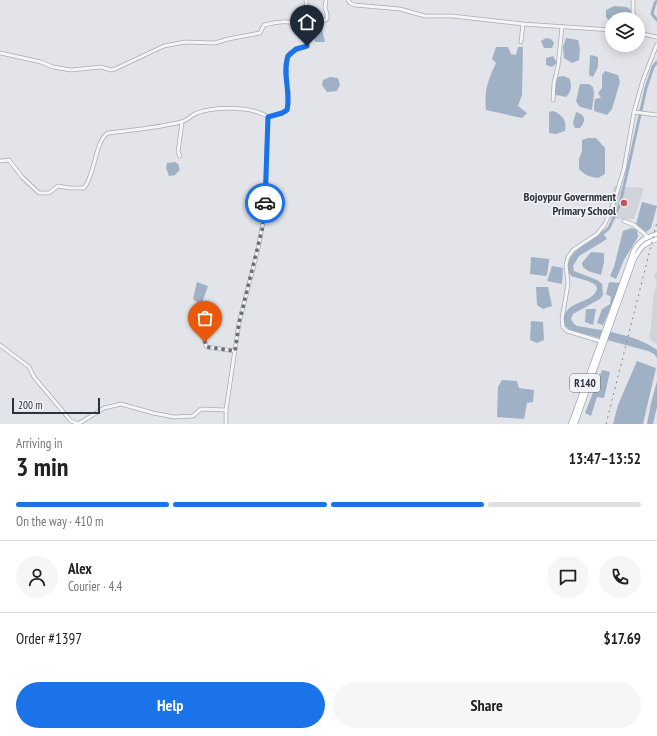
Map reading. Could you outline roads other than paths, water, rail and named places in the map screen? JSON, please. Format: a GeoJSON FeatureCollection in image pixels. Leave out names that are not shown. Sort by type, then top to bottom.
{"type":"FeatureCollection","features":[{"type":"Feature","properties":{"kind":"main road"},"geometry":{"type":"LineString","coordinates":[[647,236],[657,234]]}},
{"type":"Feature","properties":{"kind":"main road","name":"R140"},"geometry":{"type":"LineString","coordinates":[[621,292],[634,250],[637,245],[647,236]]}},
{"type":"Feature","properties":{"kind":"main road","name":"R140"},"geometry":{"type":"LineString","coordinates":[[571,424],[600,341],[611,319],[634,259],[640,249],[648,242],[657,239]]}},
{"type":"Feature","properties":{"kind":"main road","name":"R140"},"geometry":{"type":"LineString","coordinates":[[575,424],[605,343],[611,319]]}},
{"type":"Feature","properties":{"kind":"street"},"geometry":{"type":"LineString","coordinates":[[268,117],[287,110],[289,97],[286,74],[288,56],[296,49],[308,46],[309,20],[306,0]]}},
{"type":"Feature","properties":{"kind":"street"},"geometry":{"type":"LineString","coordinates":[[0,53],[41,62],[53,67],[71,70],[101,67],[111,70],[164,46],[172,44],[185,42],[219,42],[260,33],[264,25],[273,23],[296,23],[309,20],[324,21],[327,19],[325,8],[326,0]]}},
{"type":"Feature","properties":{"kind":"street"},"geometry":{"type":"LineString","coordinates":[[348,0],[350,3],[355,5],[400,9],[425,16],[452,16],[523,24],[605,30]]}},
{"type":"Feature","properties":{"kind":"street"},"geometry":{"type":"LineString","coordinates":[[633,12],[634,0]]}},
{"type":"Feature","properties":{"kind":"street"},"geometry":{"type":"LineString","coordinates":[[521,42],[523,24]]}},
{"type":"Feature","properties":{"kind":"street"},"geometry":{"type":"LineString","coordinates":[[553,100],[562,27]]}},
{"type":"Feature","properties":{"kind":"street"},"geometry":{"type":"LineString","coordinates":[[645,34],[657,37]]}},
{"type":"Feature","properties":{"kind":"street"},"geometry":{"type":"LineString","coordinates":[[600,341],[567,331],[563,327],[562,319],[568,284],[566,265],[568,257],[573,250],[597,234],[605,224],[613,205],[624,169],[643,80],[657,44]]}},
{"type":"Feature","properties":{"kind":"street"},"geometry":{"type":"LineString","coordinates":[[0,161],[7,159],[11,161],[22,177],[39,193],[49,193],[58,186],[84,188],[93,170],[102,138],[108,133],[182,122],[198,113],[214,108],[246,109],[261,112],[268,117]]}},
{"type":"Feature","properties":{"kind":"street"},"geometry":{"type":"LineString","coordinates":[[635,112],[657,115]]}},
{"type":"Feature","properties":{"kind":"street"},"geometry":{"type":"LineString","coordinates":[[226,424],[226,410],[239,323],[255,263],[265,211],[268,117]]}},
{"type":"Feature","properties":{"kind":"street"},"geometry":{"type":"LineString","coordinates":[[180,156],[178,152],[182,122]]}},
{"type":"Feature","properties":{"kind":"street"},"geometry":{"type":"LineString","coordinates":[[624,221],[634,225],[647,236]]}},
{"type":"Feature","properties":{"kind":"street"},"geometry":{"type":"LineString","coordinates":[[198,317],[203,320],[205,324],[205,343],[207,347],[235,351]]}},
{"type":"Feature","properties":{"kind":"street"},"geometry":{"type":"LineString","coordinates":[[0,345],[28,367],[34,377],[75,423],[80,423],[104,408],[121,404],[153,414],[174,417],[193,416],[201,409],[226,410]]}},
{"type":"Feature","properties":{"kind":"water"},"geometry":{"type":"Polygon","coordinates":[[[614,6],[627,7],[632,12],[606,12],[606,10],[614,6]]]}},
{"type":"Feature","properties":{"kind":"water"},"geometry":{"type":"Polygon","coordinates":[[[321,25],[325,42],[315,42],[313,34],[314,26],[321,25]]]}},
{"type":"Feature","properties":{"kind":"water"},"geometry":{"type":"Polygon","coordinates":[[[546,38],[551,39],[554,43],[552,48],[544,48],[541,41],[546,38]]]}},
{"type":"Feature","properties":{"kind":"water"},"geometry":{"type":"Polygon","coordinates":[[[566,38],[578,40],[580,49],[579,60],[572,63],[564,58],[563,47],[566,38]]]}},
{"type":"Feature","properties":{"kind":"water"},"geometry":{"type":"Polygon","coordinates":[[[496,47],[508,47],[511,54],[516,55],[518,47],[523,47],[522,95],[518,106],[527,113],[522,118],[486,110],[486,91],[496,63],[492,59],[496,47]]]}},
{"type":"Feature","properties":{"kind":"water"},"geometry":{"type":"Polygon","coordinates":[[[591,55],[598,57],[598,67],[593,77],[589,75],[591,55]]]}},
{"type":"Feature","properties":{"kind":"water"},"geometry":{"type":"Polygon","coordinates":[[[553,56],[557,63],[552,67],[546,65],[546,58],[553,56]]]}},
{"type":"Feature","properties":{"kind":"water"},"geometry":{"type":"Polygon","coordinates":[[[605,71],[618,75],[620,82],[612,109],[607,115],[594,111],[595,99],[601,98],[598,93],[602,88],[602,75],[605,71]]]}},
{"type":"Feature","properties":{"kind":"water"},"geometry":{"type":"Polygon","coordinates":[[[563,76],[569,78],[571,83],[571,88],[566,97],[556,95],[554,90],[558,77],[563,76]]]}},
{"type":"Feature","properties":{"kind":"water"},"geometry":{"type":"Polygon","coordinates":[[[330,77],[338,78],[340,85],[337,91],[327,92],[322,85],[323,80],[330,77]]]}},
{"type":"Feature","properties":{"kind":"water"},"geometry":{"type":"Polygon","coordinates":[[[580,84],[589,84],[593,87],[594,94],[592,110],[580,107],[576,101],[580,84]]]}},
{"type":"Feature","properties":{"kind":"water"},"geometry":{"type":"Polygon","coordinates":[[[553,111],[564,119],[565,131],[556,134],[549,133],[549,112],[553,111]]]}},
{"type":"Feature","properties":{"kind":"water"},"geometry":{"type":"Polygon","coordinates":[[[576,112],[584,118],[580,128],[575,128],[573,123],[576,112]]]}},
{"type":"Feature","properties":{"kind":"water"},"geometry":{"type":"Polygon","coordinates":[[[596,138],[605,148],[605,174],[598,178],[587,175],[579,169],[582,140],[596,138]]]}},
{"type":"Feature","properties":{"kind":"water"},"geometry":{"type":"Polygon","coordinates":[[[175,162],[178,164],[180,170],[175,175],[169,176],[166,168],[167,163],[175,162]]]}},
{"type":"Feature","properties":{"kind":"water"},"geometry":{"type":"Polygon","coordinates":[[[642,202],[657,206],[651,228],[646,232],[636,224],[642,202]]]}},
{"type":"Feature","properties":{"kind":"water"},"geometry":{"type":"Polygon","coordinates":[[[632,228],[637,230],[638,237],[624,260],[616,279],[610,276],[614,267],[623,231],[632,228]]]}},
{"type":"Feature","properties":{"kind":"water"},"geometry":{"type":"Polygon","coordinates":[[[601,231],[607,239],[579,256],[573,266],[574,271],[597,280],[602,284],[603,295],[600,299],[573,314],[571,319],[577,326],[597,329],[640,340],[657,350],[657,358],[654,354],[648,351],[570,330],[564,325],[564,317],[567,311],[571,307],[589,298],[597,289],[596,285],[588,281],[571,276],[568,269],[568,262],[577,250],[601,231]]]}},
{"type":"Feature","properties":{"kind":"water"},"geometry":{"type":"Polygon","coordinates":[[[591,252],[604,253],[604,262],[601,275],[588,271],[583,267],[582,263],[591,252]]]}},
{"type":"Feature","properties":{"kind":"water"},"geometry":{"type":"Polygon","coordinates":[[[531,257],[549,259],[547,275],[530,274],[531,257]]]}},
{"type":"Feature","properties":{"kind":"water"},"geometry":{"type":"Polygon","coordinates":[[[552,266],[563,268],[562,284],[547,281],[552,266]]]}},
{"type":"Feature","properties":{"kind":"water"},"geometry":{"type":"Polygon","coordinates":[[[197,282],[208,286],[201,306],[193,299],[197,282]]]}},
{"type":"Feature","properties":{"kind":"water"},"geometry":{"type":"Polygon","coordinates":[[[609,282],[621,283],[603,325],[597,323],[602,309],[610,304],[611,297],[606,294],[609,282]]]}},
{"type":"Feature","properties":{"kind":"water"},"geometry":{"type":"Polygon","coordinates":[[[536,287],[548,287],[552,306],[543,309],[537,305],[536,287]]]}},
{"type":"Feature","properties":{"kind":"water"},"geometry":{"type":"Polygon","coordinates":[[[586,309],[596,309],[593,325],[585,322],[586,309]]]}},
{"type":"Feature","properties":{"kind":"water"},"geometry":{"type":"Polygon","coordinates":[[[531,321],[543,322],[544,340],[537,343],[530,340],[531,321]]]}},
{"type":"Feature","properties":{"kind":"water"},"geometry":{"type":"Polygon","coordinates":[[[637,361],[656,368],[643,424],[613,424],[618,405],[637,361]]]}},
{"type":"Feature","properties":{"kind":"water"},"geometry":{"type":"Polygon","coordinates":[[[602,370],[610,372],[604,398],[597,397],[591,416],[585,413],[602,370]]]}},
{"type":"Feature","properties":{"kind":"water"},"geometry":{"type":"Polygon","coordinates":[[[502,380],[517,381],[519,388],[534,390],[533,402],[527,403],[524,419],[497,417],[498,387],[502,380]]]}},
{"type":"Feature","properties":{"kind":"water"},"geometry":{"type":"Polygon","coordinates":[[[657,381],[657,407],[653,424],[647,424],[651,403],[657,381]]]}},
{"type":"Feature","properties":{"kind":"waterway"},"geometry":{"type":"LineString","coordinates":[[657,1],[652,14],[657,20]]}},
{"type":"Feature","properties":{"kind":"waterway"},"geometry":{"type":"LineString","coordinates":[[601,235],[609,228],[620,204],[646,88],[653,67],[657,62]]}},
{"type":"Feature","properties":{"kind":"railway"},"geometry":{"type":"LineString","coordinates":[[606,424],[657,222]]}},
{"type":"Feature","properties":{"kind":"place","name":"Bojoypur Government Primary School"},"geometry":{"type":"Point","coordinates":[624,203]}}]}
